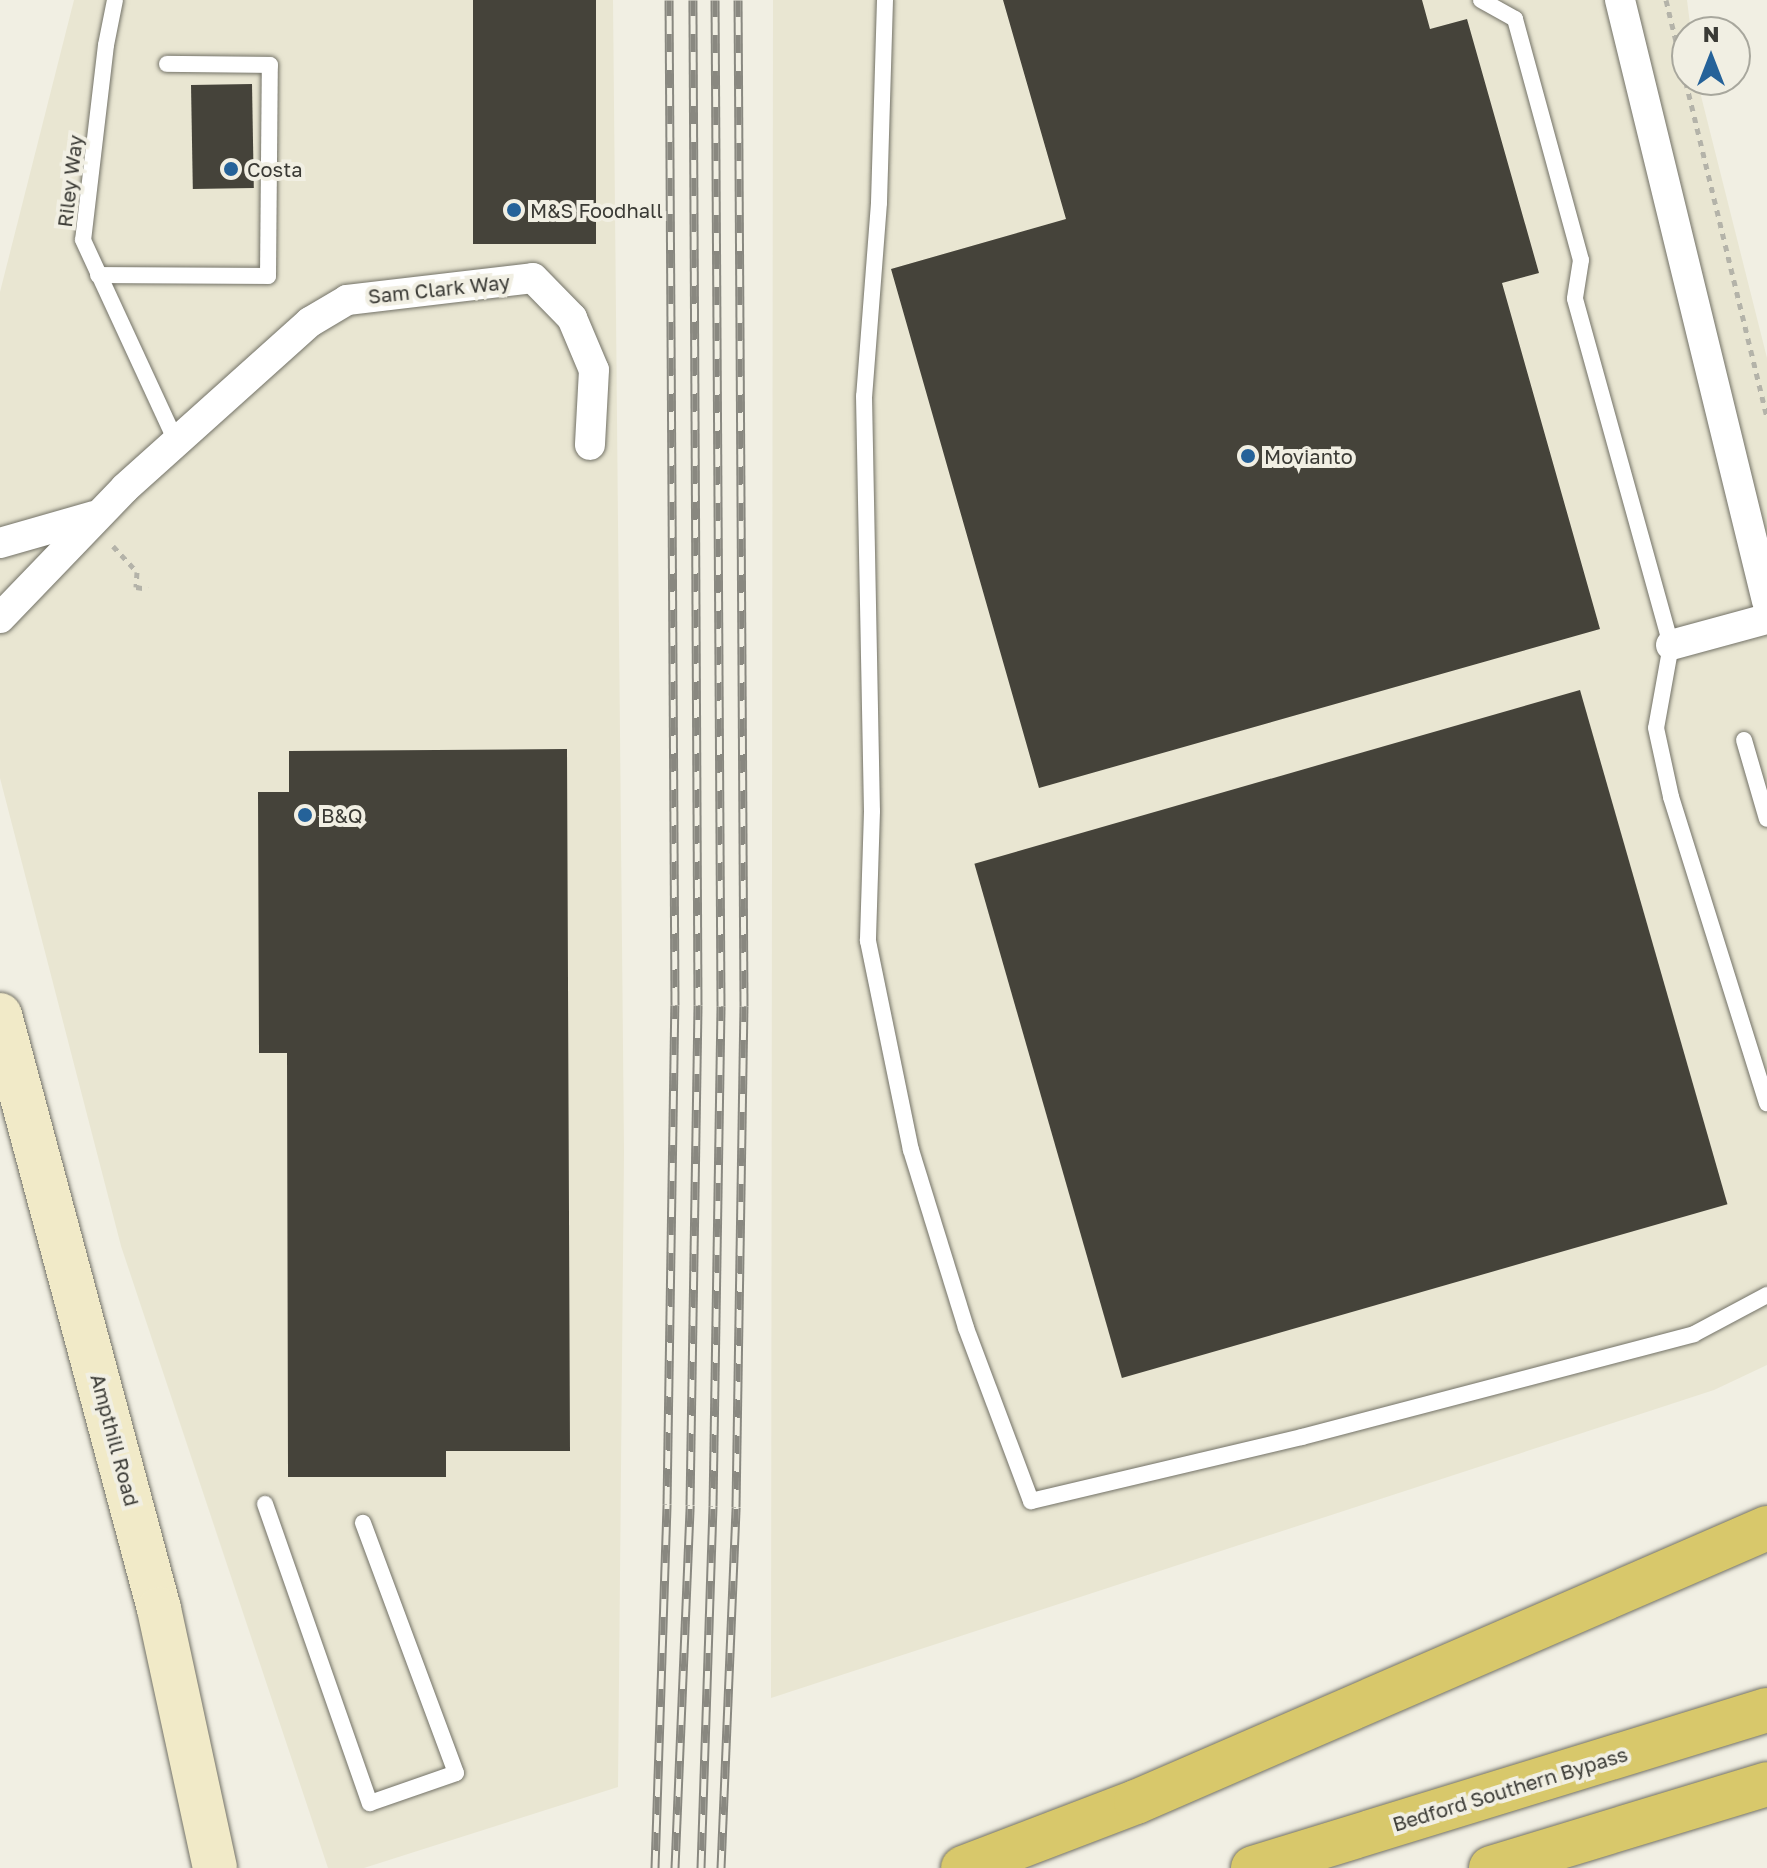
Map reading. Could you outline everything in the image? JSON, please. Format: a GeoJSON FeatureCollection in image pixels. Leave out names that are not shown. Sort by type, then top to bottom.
{"type":"FeatureCollection","features":[{"type":"Feature","properties":{"kind":"highway"},"geometry":{"type":"LineString","coordinates":[[963,1868],[1136,1802],[1767,1528]]}},
{"type":"Feature","properties":{"kind":"highway","name":"Bedford Southern Bypass"},"geometry":{"type":"LineString","coordinates":[[1253,1868],[1767,1710]]}},
{"type":"Feature","properties":{"kind":"highway"},"geometry":{"type":"LineString","coordinates":[[1491,1868],[1767,1784]]}},
{"type":"Feature","properties":{"kind":"main road","name":"Ampthill Road"},"geometry":{"type":"LineString","coordinates":[[0,1015],[18,1103],[159,1609],[215,1868]]}},
{"type":"Feature","properties":{"kind":"street"},"geometry":{"type":"LineString","coordinates":[[1620,0],[1767,601]]}},
{"type":"Feature","properties":{"kind":"street","name":"Sam Clark Way"},"geometry":{"type":"LineString","coordinates":[[0,618],[101,528],[177,443],[310,322],[347,300],[533,278],[572,318],[594,370],[590,445]]}},
{"type":"Feature","properties":{"kind":"street","name":"Sam Clark Way"},"geometry":{"type":"LineString","coordinates":[[0,543],[101,528]]}},
{"type":"Feature","properties":{"kind":"street"},"geometry":{"type":"LineString","coordinates":[[1671,645],[1767,619]]}},
{"type":"Feature","properties":{"kind":"lane","name":"Riley Way"},"geometry":{"type":"LineString","coordinates":[[115,0],[106,45],[83,240],[177,443]]}},
{"type":"Feature","properties":{"kind":"lane"},"geometry":{"type":"LineString","coordinates":[[885,0],[879,203],[864,396],[872,811],[868,941],[911,1150],[966,1328],[1031,1501],[1302,1437],[1694,1334],[1767,1295]]}},
{"type":"Feature","properties":{"kind":"lane"},"geometry":{"type":"LineString","coordinates":[[1481,0],[1515,19],[1581,260],[1575,299],[1671,645],[1656,728],[1671,797],[1767,1103]]}},
{"type":"Feature","properties":{"kind":"lane"},"geometry":{"type":"LineString","coordinates":[[98,275],[268,276],[270,65],[167,64]]}},
{"type":"Feature","properties":{"kind":"lane"},"geometry":{"type":"LineString","coordinates":[[1744,740],[1767,819]]}},
{"type":"Feature","properties":{"kind":"lane"},"geometry":{"type":"LineString","coordinates":[[265,1504],[370,1803],[456,1773],[363,1523]]}},
{"type":"Feature","properties":{"kind":"path"},"geometry":{"type":"LineString","coordinates":[[1666,0],[1767,417]]}},
{"type":"Feature","properties":{"kind":"path"},"geometry":{"type":"LineString","coordinates":[[101,528],[137,572],[136,587],[148,589]]}},
{"type":"Feature","properties":{"kind":"shaded area"},"geometry":{"type":"Polygon","coordinates":[[[74,0],[613,0],[624,1152],[618,1787],[364,1868],[328,1868],[121,1246],[0,778],[0,292],[74,0]]]}},
{"type":"Feature","properties":{"kind":"shaded area"},"geometry":{"type":"Polygon","coordinates":[[[773,0],[1687,0],[1689,16],[1671,16],[1671,96],[1701,96],[1767,358],[1767,1365],[1714,1390],[771,1698],[773,0]]]}},
{"type":"Feature","properties":{"kind":"building"},"geometry":{"type":"Polygon","coordinates":[[[473,0],[596,0],[596,244],[473,244],[473,0]]]}},
{"type":"Feature","properties":{"kind":"building","name":"Movianto"},"geometry":{"type":"Polygon","coordinates":[[[1003,0],[1422,0],[1430,29],[1467,19],[1539,273],[1502,283],[1600,629],[1039,788],[891,269],[1066,219],[1003,0]]]}},
{"type":"Feature","properties":{"kind":"building"},"geometry":{"type":"Polygon","coordinates":[[[252,84],[254,188],[193,189],[191,85],[252,84]]]}},
{"type":"Feature","properties":{"kind":"building"},"geometry":{"type":"Polygon","coordinates":[[[1580,690],[1727,1204],[1122,1378],[974,864],[1580,690]]]}},
{"type":"Feature","properties":{"kind":"building"},"geometry":{"type":"Polygon","coordinates":[[[567,749],[570,1451],[446,1451],[446,1477],[288,1477],[287,1053],[259,1053],[258,792],[289,792],[289,751],[567,749]]]}},
{"type":"Feature","properties":{"kind":"railway"},"geometry":{"type":"LineString","coordinates":[[655,1868],[667,1504],[675,1005],[669,0]]}},
{"type":"Feature","properties":{"kind":"railway"},"geometry":{"type":"LineString","coordinates":[[675,1868],[690,1505],[698,1005],[693,0]]}},
{"type":"Feature","properties":{"kind":"railway"},"geometry":{"type":"LineString","coordinates":[[701,1868],[713,1506],[721,1006],[715,0]]}},
{"type":"Feature","properties":{"kind":"railway"},"geometry":{"type":"LineString","coordinates":[[721,1868],[736,1507],[744,1006],[738,0]]}},
{"type":"Feature","properties":{"kind":"place","name":"Costa"},"geometry":{"type":"Point","coordinates":[231,169]}},
{"type":"Feature","properties":{"kind":"place","name":"M&S Foodhall"},"geometry":{"type":"Point","coordinates":[514,210]}},
{"type":"Feature","properties":{"kind":"place","name":"Movianto"},"geometry":{"type":"Point","coordinates":[1248,456]}},
{"type":"Feature","properties":{"kind":"place","name":"B&Q"},"geometry":{"type":"Point","coordinates":[305,815]}}]}
